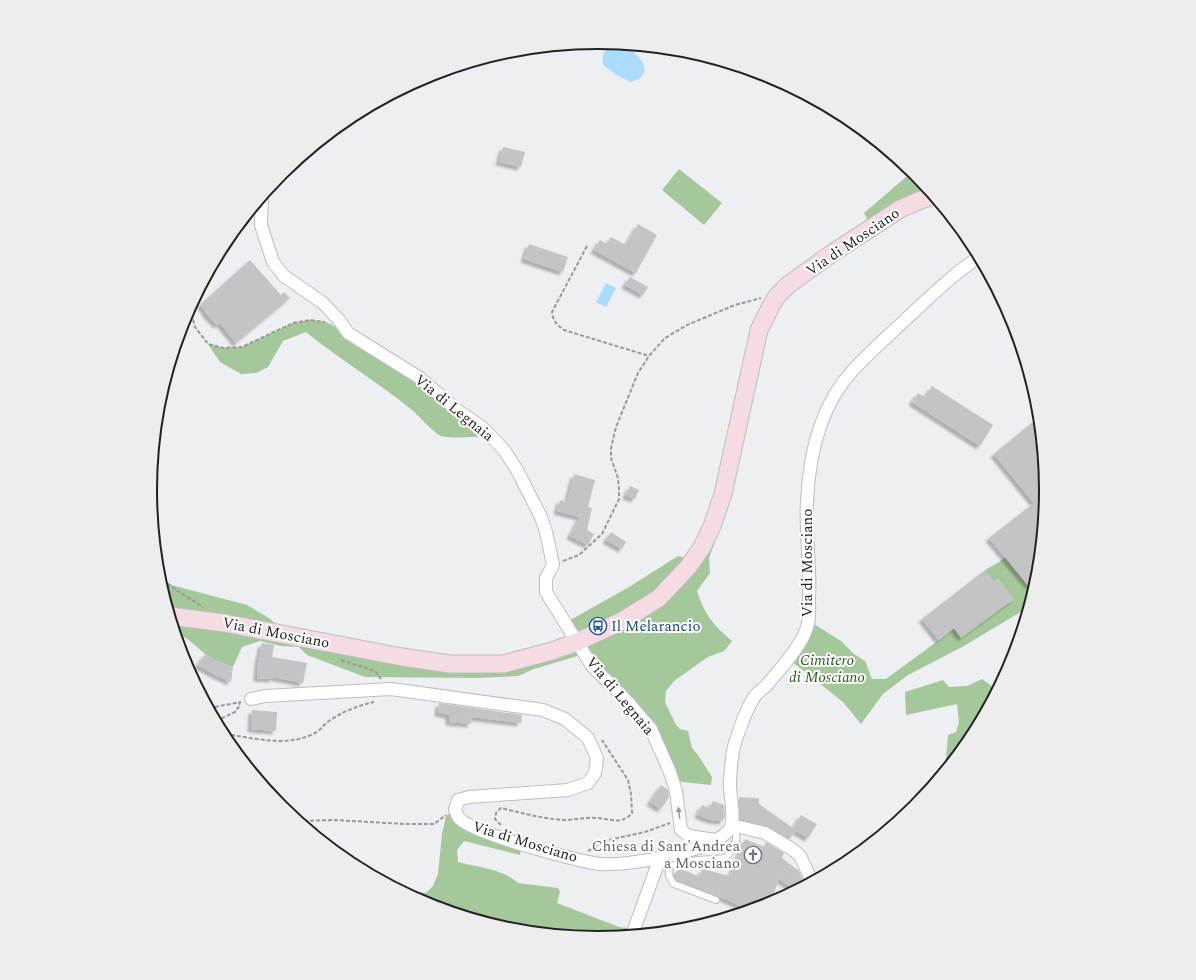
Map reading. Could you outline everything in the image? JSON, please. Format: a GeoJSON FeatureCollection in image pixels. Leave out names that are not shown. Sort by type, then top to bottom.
{"type":"FeatureCollection","features":[{"type":"Feature","properties":{"kind":"main road","name":"Via di Mosciano"},"geometry":{"type":"LineString","coordinates":[[176,617],[224,623],[402,657],[450,664],[503,664],[552,651],[577,642],[622,620],[659,598],[690,566],[702,547],[712,526],[723,494],[759,330],[778,295],[788,285],[831,254],[900,209],[929,198]]}},
{"type":"Feature","properties":{"kind":"street","name":"Via di Legnaia"},"geometry":{"type":"LineString","coordinates":[[262,204],[261,225],[273,262],[284,276],[323,303],[339,320],[348,333],[420,378],[457,410],[483,428],[504,450],[517,470],[541,517],[546,532],[553,565],[546,578],[546,592],[592,666],[626,700],[651,729],[670,772],[676,791],[681,830],[689,836],[715,840]]}},
{"type":"Feature","properties":{"kind":"street","name":"Via di Mosciano"},"geometry":{"type":"LineString","coordinates":[[251,699],[265,696],[391,689],[543,710],[565,719],[588,738],[597,758],[595,773],[588,783],[568,790],[469,797],[458,800],[455,810],[460,819],[469,825],[496,836],[562,856],[601,864],[660,858],[689,852],[715,840],[730,827],[732,813],[730,784],[734,745],[746,710],[756,695],[764,688],[795,649],[805,634],[809,621],[810,579],[806,505],[809,468],[814,442],[822,419],[835,394],[853,370],[957,272],[974,260]]}},
{"type":"Feature","properties":{"kind":"street"},"geometry":{"type":"LineString","coordinates":[[730,827],[765,833],[792,849],[800,856],[810,877]]}},
{"type":"Feature","properties":{"kind":"street"},"geometry":{"type":"LineString","coordinates":[[634,929],[660,858]]}},
{"type":"Feature","properties":{"kind":"lane"},"geometry":{"type":"LineString","coordinates":[[716,900],[674,884],[670,879],[670,868],[673,865],[684,862],[725,858],[729,854],[736,840],[737,834],[730,827]]}},
{"type":"Feature","properties":{"kind":"path"},"geometry":{"type":"LineString","coordinates":[[586,246],[552,312],[556,324],[564,330],[649,356]]}},
{"type":"Feature","properties":{"kind":"path"},"geometry":{"type":"LineString","coordinates":[[553,565],[579,555],[602,534],[610,518],[619,498],[618,478],[611,458],[611,448],[616,427],[638,373],[649,356],[665,338],[687,325],[735,305],[778,295]]}},
{"type":"Feature","properties":{"kind":"path"},"geometry":{"type":"LineString","coordinates":[[192,317],[195,327],[208,344],[223,348],[242,347],[293,323],[310,320],[326,322]]}},
{"type":"Feature","properties":{"kind":"path"},"geometry":{"type":"LineString","coordinates":[[167,583],[205,608]]}},
{"type":"Feature","properties":{"kind":"path"},"geometry":{"type":"LineString","coordinates":[[214,707],[251,699]]}},
{"type":"Feature","properties":{"kind":"path"},"geometry":{"type":"LineString","coordinates":[[221,719],[235,712],[240,705],[239,702]]}},
{"type":"Feature","properties":{"kind":"path"},"geometry":{"type":"LineString","coordinates":[[231,735],[279,742],[303,739],[317,732],[324,724],[334,717],[357,706],[376,702]]}},
{"type":"Feature","properties":{"kind":"path"},"geometry":{"type":"LineString","coordinates":[[506,827],[499,824],[495,820],[496,813],[501,808],[544,818],[566,820],[595,818],[617,821],[628,818],[632,813],[632,804],[628,780],[600,739]]}},
{"type":"Feature","properties":{"kind":"path"},"geometry":{"type":"LineString","coordinates":[[306,821],[334,820],[434,824],[455,810]]}},
{"type":"Feature","properties":{"kind":"path"},"geometry":{"type":"LineString","coordinates":[[581,850],[588,851],[608,840],[645,832],[680,819]]}},
{"type":"Feature","properties":{"kind":"green space"},"geometry":{"type":"Polygon","coordinates":[[[679,169],[722,203],[704,225],[662,190],[679,169]]]}},
{"type":"Feature","properties":{"kind":"green space"},"geometry":{"type":"Polygon","coordinates":[[[908,176],[929,198],[872,228],[864,213],[908,176]]]}},
{"type":"Feature","properties":{"kind":"green space"},"geometry":{"type":"Polygon","coordinates":[[[310,320],[326,322],[348,333],[490,435],[459,438],[438,435],[412,410],[306,332],[283,341],[268,367],[256,373],[241,374],[220,362],[208,344],[223,348],[242,347],[293,323],[310,320]]]}},
{"type":"Feature","properties":{"kind":"green space","name":"Cimitero di Mosciano"},"geometry":{"type":"Polygon","coordinates":[[[1037,532],[1036,541],[1010,563],[1029,586],[1022,611],[964,646],[908,675],[883,694],[861,724],[843,702],[791,661],[811,636],[809,621],[841,641],[854,654],[865,661],[872,679],[886,679],[939,640],[1005,588],[998,579],[994,582],[985,570],[999,562],[1037,532]]]}},
{"type":"Feature","properties":{"kind":"green space"},"geometry":{"type":"Polygon","coordinates":[[[707,537],[715,542],[709,558],[710,573],[697,591],[703,607],[710,619],[732,641],[724,651],[708,657],[674,681],[666,691],[665,702],[676,725],[680,729],[688,731],[692,748],[712,777],[711,785],[673,781],[651,729],[584,654],[534,669],[518,676],[477,678],[365,677],[307,655],[299,647],[281,646],[260,641],[242,647],[233,667],[211,658],[182,636],[167,584],[247,605],[269,618],[287,634],[503,664],[577,642],[565,623],[629,587],[678,556],[693,560],[707,537]]]}},
{"type":"Feature","properties":{"kind":"green space"},"geometry":{"type":"Polygon","coordinates":[[[982,679],[993,687],[965,735],[946,759],[948,735],[956,732],[959,722],[957,704],[906,715],[905,692],[943,680],[949,687],[967,686],[982,679]]]}},
{"type":"Feature","properties":{"kind":"green space"},"geometry":{"type":"Polygon","coordinates":[[[455,810],[460,819],[522,844],[520,855],[464,841],[457,850],[458,862],[497,872],[512,878],[518,883],[558,888],[560,892],[557,903],[619,927],[635,929],[598,931],[569,930],[512,923],[456,908],[417,892],[426,893],[433,886],[438,874],[442,834],[446,816],[455,810]]]}},
{"type":"Feature","properties":{"kind":"water"},"geometry":{"type":"Polygon","coordinates":[[[606,49],[630,50],[641,60],[644,66],[644,73],[640,78],[630,82],[618,76],[603,65],[603,55],[606,49]]]}},
{"type":"Feature","properties":{"kind":"water"},"geometry":{"type":"Polygon","coordinates":[[[606,283],[616,288],[606,307],[596,302],[606,283]]]}},
{"type":"Feature","properties":{"kind":"building"},"geometry":{"type":"Polygon","coordinates":[[[503,147],[525,152],[521,167],[499,162],[503,147]]]}},
{"type":"Feature","properties":{"kind":"building"},"geometry":{"type":"Polygon","coordinates":[[[638,224],[657,235],[636,273],[594,250],[600,240],[607,244],[611,237],[626,245],[638,224]]]}},
{"type":"Feature","properties":{"kind":"building"},"geometry":{"type":"Polygon","coordinates":[[[529,244],[568,257],[563,272],[524,259],[529,244]]]}},
{"type":"Feature","properties":{"kind":"building"},"geometry":{"type":"Polygon","coordinates":[[[250,260],[281,295],[284,292],[290,298],[236,343],[220,323],[217,325],[200,305],[250,260]]]}},
{"type":"Feature","properties":{"kind":"building"},"geometry":{"type":"Polygon","coordinates":[[[630,277],[648,287],[643,295],[625,285],[630,277]]]}},
{"type":"Feature","properties":{"kind":"building"},"geometry":{"type":"Polygon","coordinates":[[[932,386],[993,425],[980,446],[912,402],[918,393],[925,397],[932,386]]]}},
{"type":"Feature","properties":{"kind":"building"},"geometry":{"type":"Polygon","coordinates":[[[1034,422],[1038,461],[1039,490],[1035,548],[1029,586],[989,538],[1034,503],[994,454],[1034,422]]]}},
{"type":"Feature","properties":{"kind":"building"},"geometry":{"type":"Polygon","coordinates":[[[574,474],[595,480],[588,507],[592,508],[587,530],[594,534],[588,545],[570,536],[580,517],[557,511],[560,500],[567,502],[574,474]]]}},
{"type":"Feature","properties":{"kind":"building"},"geometry":{"type":"Polygon","coordinates":[[[630,486],[639,490],[635,499],[626,496],[630,486]]]}},
{"type":"Feature","properties":{"kind":"building"},"geometry":{"type":"Polygon","coordinates":[[[611,532],[626,542],[622,549],[606,540],[611,532]]]}},
{"type":"Feature","properties":{"kind":"building"},"geometry":{"type":"Polygon","coordinates":[[[985,570],[994,582],[998,579],[1014,599],[961,638],[954,628],[939,640],[922,619],[985,570]]]}},
{"type":"Feature","properties":{"kind":"building"},"geometry":{"type":"Polygon","coordinates":[[[262,643],[274,645],[272,657],[307,663],[303,683],[273,677],[273,679],[257,678],[258,662],[262,643]]]}},
{"type":"Feature","properties":{"kind":"building"},"geometry":{"type":"Polygon","coordinates":[[[205,654],[219,662],[233,667],[231,682],[198,665],[205,654]]]}},
{"type":"Feature","properties":{"kind":"building"},"geometry":{"type":"Polygon","coordinates":[[[439,703],[522,715],[521,723],[472,717],[471,724],[449,722],[449,715],[438,713],[439,703]]]}},
{"type":"Feature","properties":{"kind":"building"},"geometry":{"type":"Polygon","coordinates":[[[252,710],[277,712],[276,731],[251,729],[252,710]]]}},
{"type":"Feature","properties":{"kind":"building"},"geometry":{"type":"Polygon","coordinates":[[[661,785],[668,790],[669,797],[661,809],[650,802],[661,785]]]}},
{"type":"Feature","properties":{"kind":"building"},"geometry":{"type":"Polygon","coordinates":[[[739,797],[759,798],[759,804],[793,828],[801,815],[817,824],[808,838],[796,831],[789,839],[767,826],[740,819],[739,797]]]}},
{"type":"Feature","properties":{"kind":"building"},"geometry":{"type":"Polygon","coordinates":[[[713,801],[724,805],[725,816],[723,821],[711,820],[698,815],[702,805],[710,808],[713,801]]]}},
{"type":"Feature","properties":{"kind":"building"},"geometry":{"type":"Polygon","coordinates":[[[745,839],[764,847],[766,842],[784,853],[782,858],[799,871],[803,880],[791,887],[779,879],[774,894],[743,907],[677,880],[675,877],[679,868],[700,877],[702,869],[730,876],[745,839]]]}},
{"type":"Feature","properties":{"kind":"place","name":"Il Melarancio"},"geometry":{"type":"Point","coordinates":[598,626]}},
{"type":"Feature","properties":{"kind":"place","name":"Chiesa di Sant'Andrea a Mosciano"},"geometry":{"type":"Point","coordinates":[753,855]}}]}
